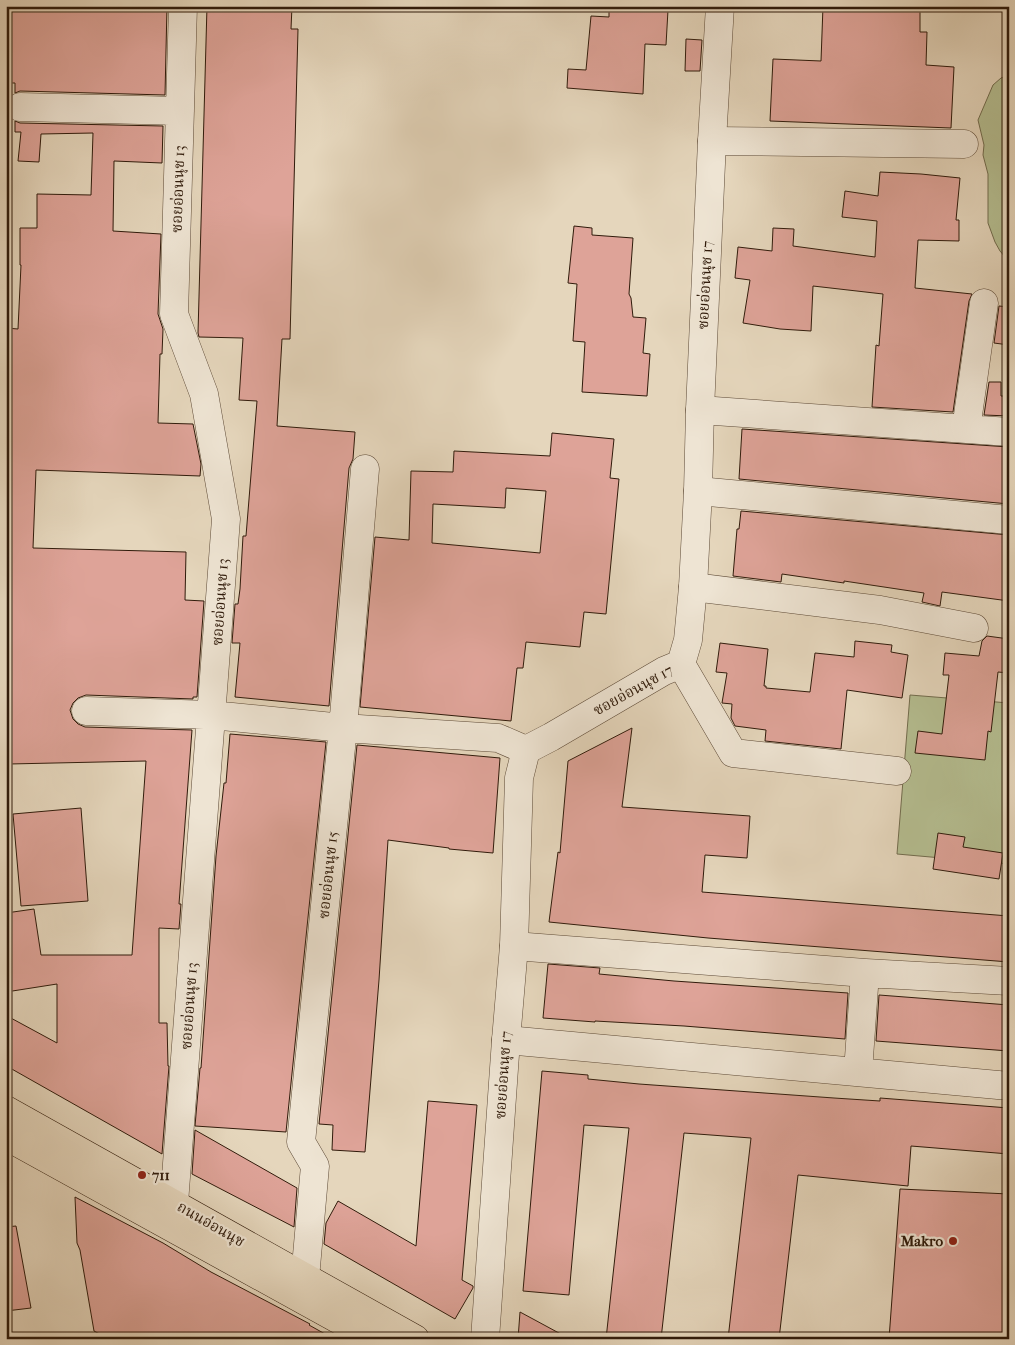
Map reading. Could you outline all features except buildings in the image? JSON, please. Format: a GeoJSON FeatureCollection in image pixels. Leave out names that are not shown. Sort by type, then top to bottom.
{"type":"FeatureCollection","features":[{"type":"Feature","properties":{"kind":"main road","name":"ถนนอ่อนนุช"},"geometry":{"type":"LineString","coordinates":[[6,1110],[415,1339]]}},
{"type":"Feature","properties":{"kind":"main road","name":"ถนนอ่อนนุช"},"geometry":{"type":"LineString","coordinates":[[6,1136],[374,1339]]}},
{"type":"Feature","properties":{"kind":"street","name":"ซอยอ่อนนุช 13"},"geometry":{"type":"LineString","coordinates":[[174,1204],[226,519],[204,394],[174,314],[183,6]]}},
{"type":"Feature","properties":{"kind":"street","name":"ซอยอ่อนนุช 17"},"geometry":{"type":"LineString","coordinates":[[485,1339],[514,946],[519,778],[526,750],[664,671],[680,664],[688,640],[694,587],[712,140],[720,6]]}},
{"type":"Feature","properties":{"kind":"street"},"geometry":{"type":"LineString","coordinates":[[20,107],[180,111]]}},
{"type":"Feature","properties":{"kind":"street"},"geometry":{"type":"LineString","coordinates":[[712,140],[964,144]]}},
{"type":"Feature","properties":{"kind":"street"},"geometry":{"type":"LineString","coordinates":[[966,429],[984,303]]}},
{"type":"Feature","properties":{"kind":"street"},"geometry":{"type":"LineString","coordinates":[[700,410],[1009,432]]}},
{"type":"Feature","properties":{"kind":"street","name":"ซอยอ่อนนุช 15"},"geometry":{"type":"LineString","coordinates":[[305,1278],[315,1166],[301,1142],[343,728],[365,469]]}},
{"type":"Feature","properties":{"kind":"street"},"geometry":{"type":"LineString","coordinates":[[698,491],[1009,520]]}},
{"type":"Feature","properties":{"kind":"street"},"geometry":{"type":"LineString","coordinates":[[694,587],[880,610],[974,628]]}},
{"type":"Feature","properties":{"kind":"street"},"geometry":{"type":"LineString","coordinates":[[680,664],[733,753],[897,771]]}},
{"type":"Feature","properties":{"kind":"street"},"geometry":{"type":"LineString","coordinates":[[86,711],[212,715],[343,728],[498,738],[526,750]]}},
{"type":"Feature","properties":{"kind":"street"},"geometry":{"type":"LineString","coordinates":[[514,946],[865,973],[1009,981]]}},
{"type":"Feature","properties":{"kind":"street"},"geometry":{"type":"LineString","coordinates":[[858,1072],[865,973]]}},
{"type":"Feature","properties":{"kind":"street"},"geometry":{"type":"LineString","coordinates":[[506,1040],[1009,1086]]}},
{"type":"Feature","properties":{"kind":"green space"},"geometry":{"type":"Polygon","coordinates":[[[1009,75],[1009,259],[1000,251],[988,223],[988,174],[978,120],[993,85],[1001,78],[1009,75]]]}},
{"type":"Feature","properties":{"kind":"green space"},"geometry":{"type":"Polygon","coordinates":[[[910,695],[1009,703],[1009,864],[897,854],[910,695]]]}},
{"type":"Feature","properties":{"kind":"place","name":"711"},"geometry":{"type":"Point","coordinates":[142,1175]}},
{"type":"Feature","properties":{"kind":"place","name":"Makro"},"geometry":{"type":"Point","coordinates":[953,1241]}}]}
